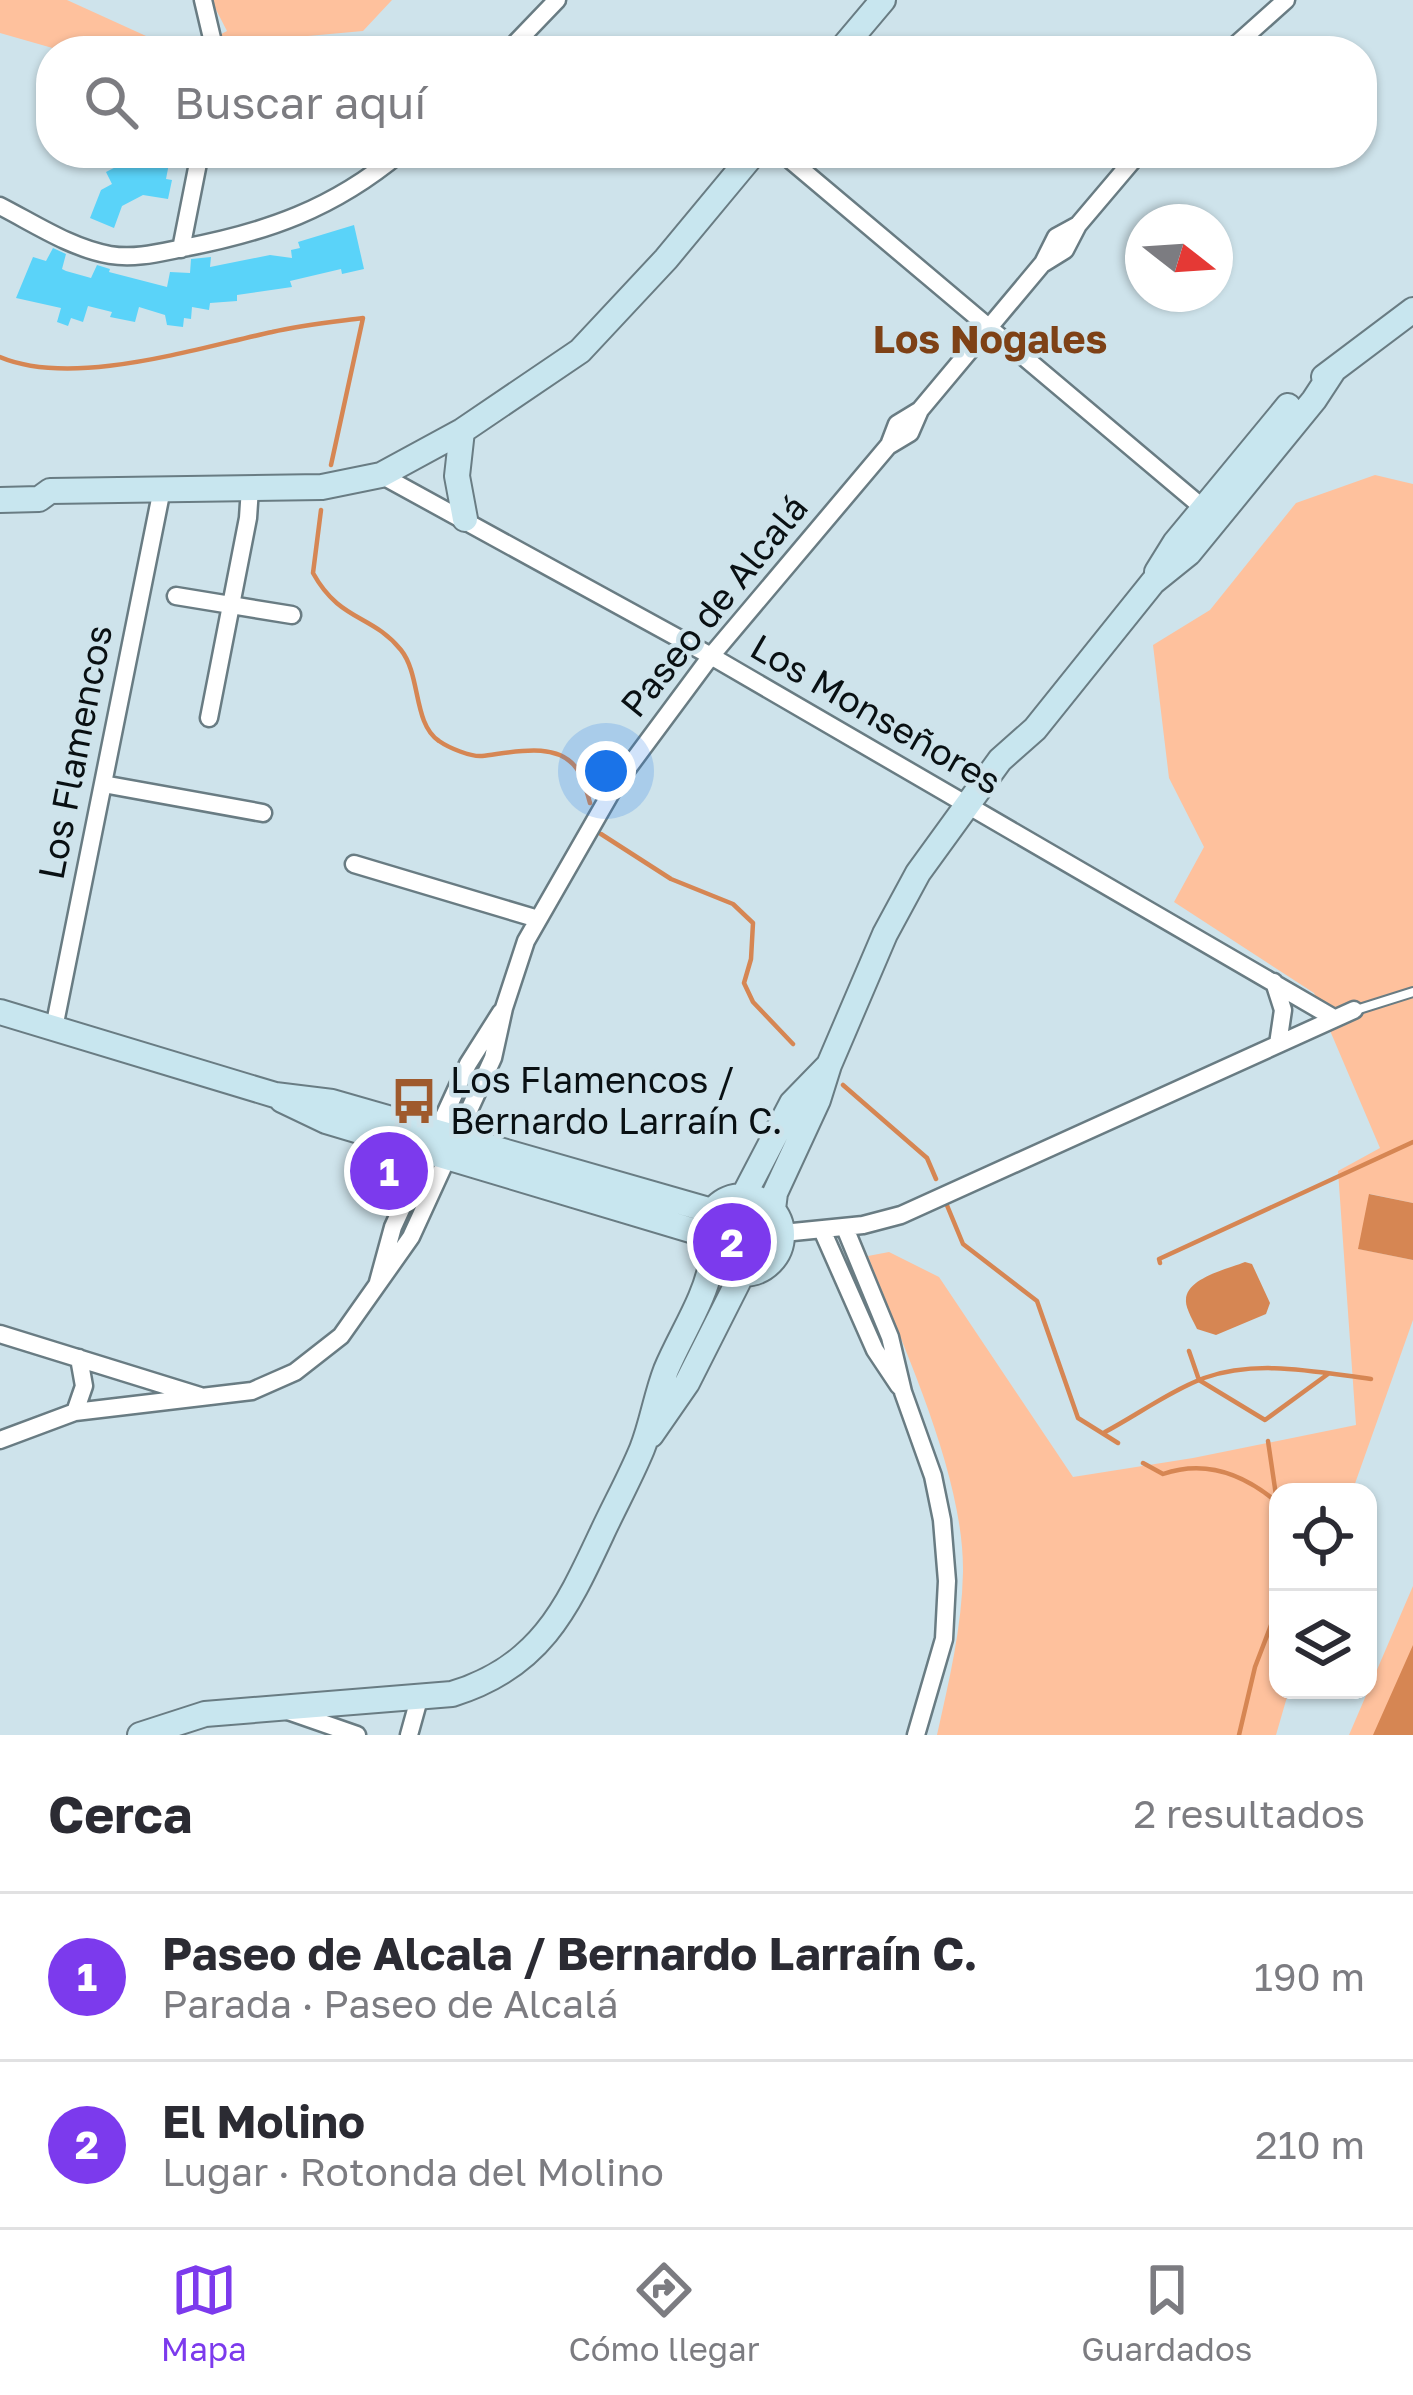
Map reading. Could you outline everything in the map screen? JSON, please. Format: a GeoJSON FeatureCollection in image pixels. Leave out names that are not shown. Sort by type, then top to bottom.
{"type":"FeatureCollection","features":[{"type":"Feature","properties":{"kind":"street"},"geometry":{"type":"LineString","coordinates":[[203,0],[211,36]]}},
{"type":"Feature","properties":{"kind":"street"},"geometry":{"type":"LineString","coordinates":[[522,36],[557,0]]}},
{"type":"Feature","properties":{"kind":"street"},"geometry":{"type":"LineString","coordinates":[[853,36],[883,0]]}},
{"type":"Feature","properties":{"kind":"street"},"geometry":{"type":"LineString","coordinates":[[1246,36],[1280,7],[1301,0]]}},
{"type":"Feature","properties":{"kind":"street"},"geometry":{"type":"LineString","coordinates":[[181,249],[197,168]]}},
{"type":"Feature","properties":{"kind":"street"},"geometry":{"type":"LineString","coordinates":[[0,206],[73,243],[106,254],[142,256],[242,237],[296,218],[381,168]]}},
{"type":"Feature","properties":{"kind":"street"},"geometry":{"type":"LineString","coordinates":[[3,497],[39,499],[50,491],[345,485],[381,475],[462,431],[593,339],[741,168]]}},
{"type":"Feature","properties":{"kind":"street"},"geometry":{"type":"LineString","coordinates":[[800,168],[1210,514]]}},
{"type":"Feature","properties":{"kind":"street","name":"Paseo de Alcalá"},"geometry":{"type":"LineString","coordinates":[[0,1440],[75,1412],[252,1391],[307,1365],[352,1323],[378,1283],[393,1227],[442,1145],[476,1049],[504,1008],[526,941],[616,784],[711,656],[889,445],[897,424],[920,410],[1043,263],[1056,237],[1078,225],[1126,168]]}},
{"type":"Feature","properties":{"kind":"street"},"geometry":{"type":"LineString","coordinates":[[773,1209],[775,1192],[907,889],[1000,760],[1035,729],[1153,582],[1180,562],[1210,514],[1333,371],[1413,310]]}},
{"type":"Feature","properties":{"kind":"street"},"geometry":{"type":"LineString","coordinates":[[462,431],[457,476],[465,519]]}},
{"type":"Feature","properties":{"kind":"street","name":"Los Monseñores"},"geometry":{"type":"LineString","coordinates":[[381,475],[711,656],[1332,1017]]}},
{"type":"Feature","properties":{"kind":"street"},"geometry":{"type":"LineString","coordinates":[[208,718],[250,488]]}},
{"type":"Feature","properties":{"kind":"street","name":"Los Flamencos"},"geometry":{"type":"LineString","coordinates":[[54,1028],[161,489]]}},
{"type":"Feature","properties":{"kind":"street"},"geometry":{"type":"LineString","coordinates":[[176,596],[292,615]]}},
{"type":"Feature","properties":{"kind":"street"},"geometry":{"type":"LineString","coordinates":[[103,784],[262,813]]}},
{"type":"Feature","properties":{"kind":"street"},"geometry":{"type":"LineString","coordinates":[[354,864],[538,919]]}},
{"type":"Feature","properties":{"kind":"street"},"geometry":{"type":"LineString","coordinates":[[1274,982],[1283,1010],[1278,1044]]}},
{"type":"Feature","properties":{"kind":"street"},"geometry":{"type":"LineString","coordinates":[[783,1234],[845,1228],[901,1215],[1354,1010]]}},
{"type":"Feature","properties":{"kind":"street"},"geometry":{"type":"LineString","coordinates":[[0,1012],[275,1095],[316,1099],[442,1145],[708,1222]]}},
{"type":"Feature","properties":{"kind":"street"},"geometry":{"type":"LineString","coordinates":[[744,1195],[792,1103],[829,1065]]}},
{"type":"Feature","properties":{"kind":"street"},"geometry":{"type":"LineString","coordinates":[[140,1735],[205,1714],[452,1694],[497,1676],[545,1636],[577,1585],[643,1447],[666,1372],[706,1282],[712,1260],[708,1222],[726,1199],[744,1195],[760,1198],[773,1209],[783,1234],[771,1262],[742,1274],[712,1260]]}},
{"type":"Feature","properties":{"kind":"street"},"geometry":{"type":"LineString","coordinates":[[845,1228],[890,1337],[938,1498],[947,1581],[941,1658],[916,1735]]}},
{"type":"Feature","properties":{"kind":"street"},"geometry":{"type":"LineString","coordinates":[[822,1230],[875,1350],[903,1392]]}},
{"type":"Feature","properties":{"kind":"street"},"geometry":{"type":"LineString","coordinates":[[643,1447],[687,1383],[742,1274]]}},
{"type":"Feature","properties":{"kind":"street"},"geometry":{"type":"LineString","coordinates":[[0,1334],[206,1398]]}},
{"type":"Feature","properties":{"kind":"street"},"geometry":{"type":"LineString","coordinates":[[75,1412],[83,1386],[79,1358]]}},
{"type":"Feature","properties":{"kind":"street"},"geometry":{"type":"LineString","coordinates":[[409,1735],[419,1699]]}},
{"type":"Feature","properties":{"kind":"street"},"geometry":{"type":"LineString","coordinates":[[278,1708],[357,1735]]}},
{"type":"Feature","properties":{"kind":"lane"},"geometry":{"type":"LineString","coordinates":[[1354,1010],[1413,992]]}},
{"type":"Feature","properties":{"kind":"shaded area"},"geometry":{"type":"Polygon","coordinates":[[[0,0],[67,0],[146,36],[36,36],[36,43],[0,33],[0,0]]]}},
{"type":"Feature","properties":{"kind":"shaded area"},"geometry":{"type":"Polygon","coordinates":[[[211,0],[392,0],[363,31],[218,36],[227,31],[211,0]]]}},
{"type":"Feature","properties":{"kind":"shaded area"},"geometry":{"type":"Polygon","coordinates":[[[1375,475],[1413,484],[1413,1203],[1370,1194],[1359,1249],[1413,1260],[1413,1320],[1355,1483],[1269,1483],[1269,1699],[1286,1699],[1276,1735],[937,1735],[960,1613],[961,1534],[943,1453],[868,1256],[889,1252],[939,1277],[1073,1477],[1356,1425],[1338,1171],[1380,1148],[1314,993],[1174,902],[1204,847],[1169,778],[1153,645],[1210,610],[1296,503],[1375,475]]]}},
{"type":"Feature","properties":{"kind":"shaded area"},"geometry":{"type":"Polygon","coordinates":[[[1369,1194],[1413,1203],[1413,1260],[1358,1249],[1369,1194]]]}},
{"type":"Feature","properties":{"kind":"shaded area"},"geometry":{"type":"Polygon","coordinates":[[[742,1207],[761,1215],[769,1234],[761,1253],[742,1261],[723,1253],[715,1234],[723,1215],[742,1207]]]}},
{"type":"Feature","properties":{"kind":"shaded area"},"geometry":{"type":"Polygon","coordinates":[[[1245,1262],[1252,1264],[1270,1303],[1266,1314],[1216,1335],[1197,1329],[1187,1307],[1188,1292],[1209,1275],[1245,1262]]]}},
{"type":"Feature","properties":{"kind":"shaded area"},"geometry":{"type":"Polygon","coordinates":[[[1413,1586],[1413,1735],[1349,1735],[1364,1699],[1377,1699],[1377,1670],[1413,1586]]]}},
{"type":"Feature","properties":{"kind":"shaded area"},"geometry":{"type":"Polygon","coordinates":[[[1413,1645],[1413,1735],[1373,1735],[1413,1645]]]}},
{"type":"Feature","properties":{"kind":"building"},"geometry":{"type":"Polygon","coordinates":[[[168,168],[166,179],[172,180],[168,199],[143,195],[122,206],[114,228],[90,218],[101,190],[112,184],[106,172],[168,168]]]}},
{"type":"Feature","properties":{"kind":"building"},"geometry":{"type":"Polygon","coordinates":[[[354,225],[364,269],[342,274],[341,269],[290,281],[292,287],[237,295],[237,301],[210,303],[209,310],[192,307],[191,319],[184,318],[183,327],[167,325],[165,315],[139,307],[135,322],[88,306],[83,322],[71,318],[68,326],[57,322],[61,308],[16,298],[33,257],[46,261],[53,248],[66,254],[62,269],[66,271],[91,278],[97,265],[167,287],[170,272],[190,273],[191,259],[211,257],[210,267],[270,255],[292,258],[291,250],[300,248],[298,242],[354,225]]]}},
{"type":"Feature","properties":{"kind":"waterway"},"geometry":{"type":"LineString","coordinates":[[0,357],[30,365],[98,367],[294,327],[363,318],[331,465]]}},
{"type":"Feature","properties":{"kind":"waterway"},"geometry":{"type":"LineString","coordinates":[[321,510],[313,573],[334,601],[401,650],[431,733],[472,755],[532,750],[558,754],[579,773],[590,803]]}},
{"type":"Feature","properties":{"kind":"waterway"},"geometry":{"type":"LineString","coordinates":[[601,834],[671,879],[733,904],[753,923],[744,983],[753,1002],[793,1044]]}},
{"type":"Feature","properties":{"kind":"waterway"},"geometry":{"type":"LineString","coordinates":[[843,1085],[927,1158],[936,1179]]}},
{"type":"Feature","properties":{"kind":"waterway"},"geometry":{"type":"LineString","coordinates":[[1160,1263],[1159,1259],[1413,1142]]}},
{"type":"Feature","properties":{"kind":"waterway"},"geometry":{"type":"LineString","coordinates":[[946,1203],[963,1244],[1037,1301],[1078,1418],[1118,1443]]}},
{"type":"Feature","properties":{"kind":"waterway"},"geometry":{"type":"LineString","coordinates":[[1189,1351],[1199,1380],[1265,1420],[1328,1374]]}},
{"type":"Feature","properties":{"kind":"waterway"},"geometry":{"type":"LineString","coordinates":[[1105,1432],[1179,1390],[1224,1372],[1287,1369],[1371,1379]]}},
{"type":"Feature","properties":{"kind":"waterway"},"geometry":{"type":"LineString","coordinates":[[1268,1441],[1274,1483]]}},
{"type":"Feature","properties":{"kind":"waterway"},"geometry":{"type":"LineString","coordinates":[[1143,1463],[1163,1474],[1194,1468],[1224,1472],[1269,1496]]}},
{"type":"Feature","properties":{"kind":"waterway"},"geometry":{"type":"LineString","coordinates":[[1239,1735],[1269,1630]]}},
{"type":"Feature","properties":{"kind":"place","name":"Los Flamencos / Bernardo Larraín C."},"geometry":{"type":"Point","coordinates":[414,1101]}},
{"type":"Feature","properties":{"kind":"place","name":"Paseo de Alcala / Bernardo Larraín C."},"geometry":{"type":"Point","coordinates":[389,1171]}},
{"type":"Feature","properties":{"kind":"place","name":"El Molino"},"geometry":{"type":"Point","coordinates":[732,1242]}},
{"type":"Feature","properties":{"kind":"district","name":"Los Nogales"},"geometry":{"type":"Point","coordinates":[990,339]}}]}
